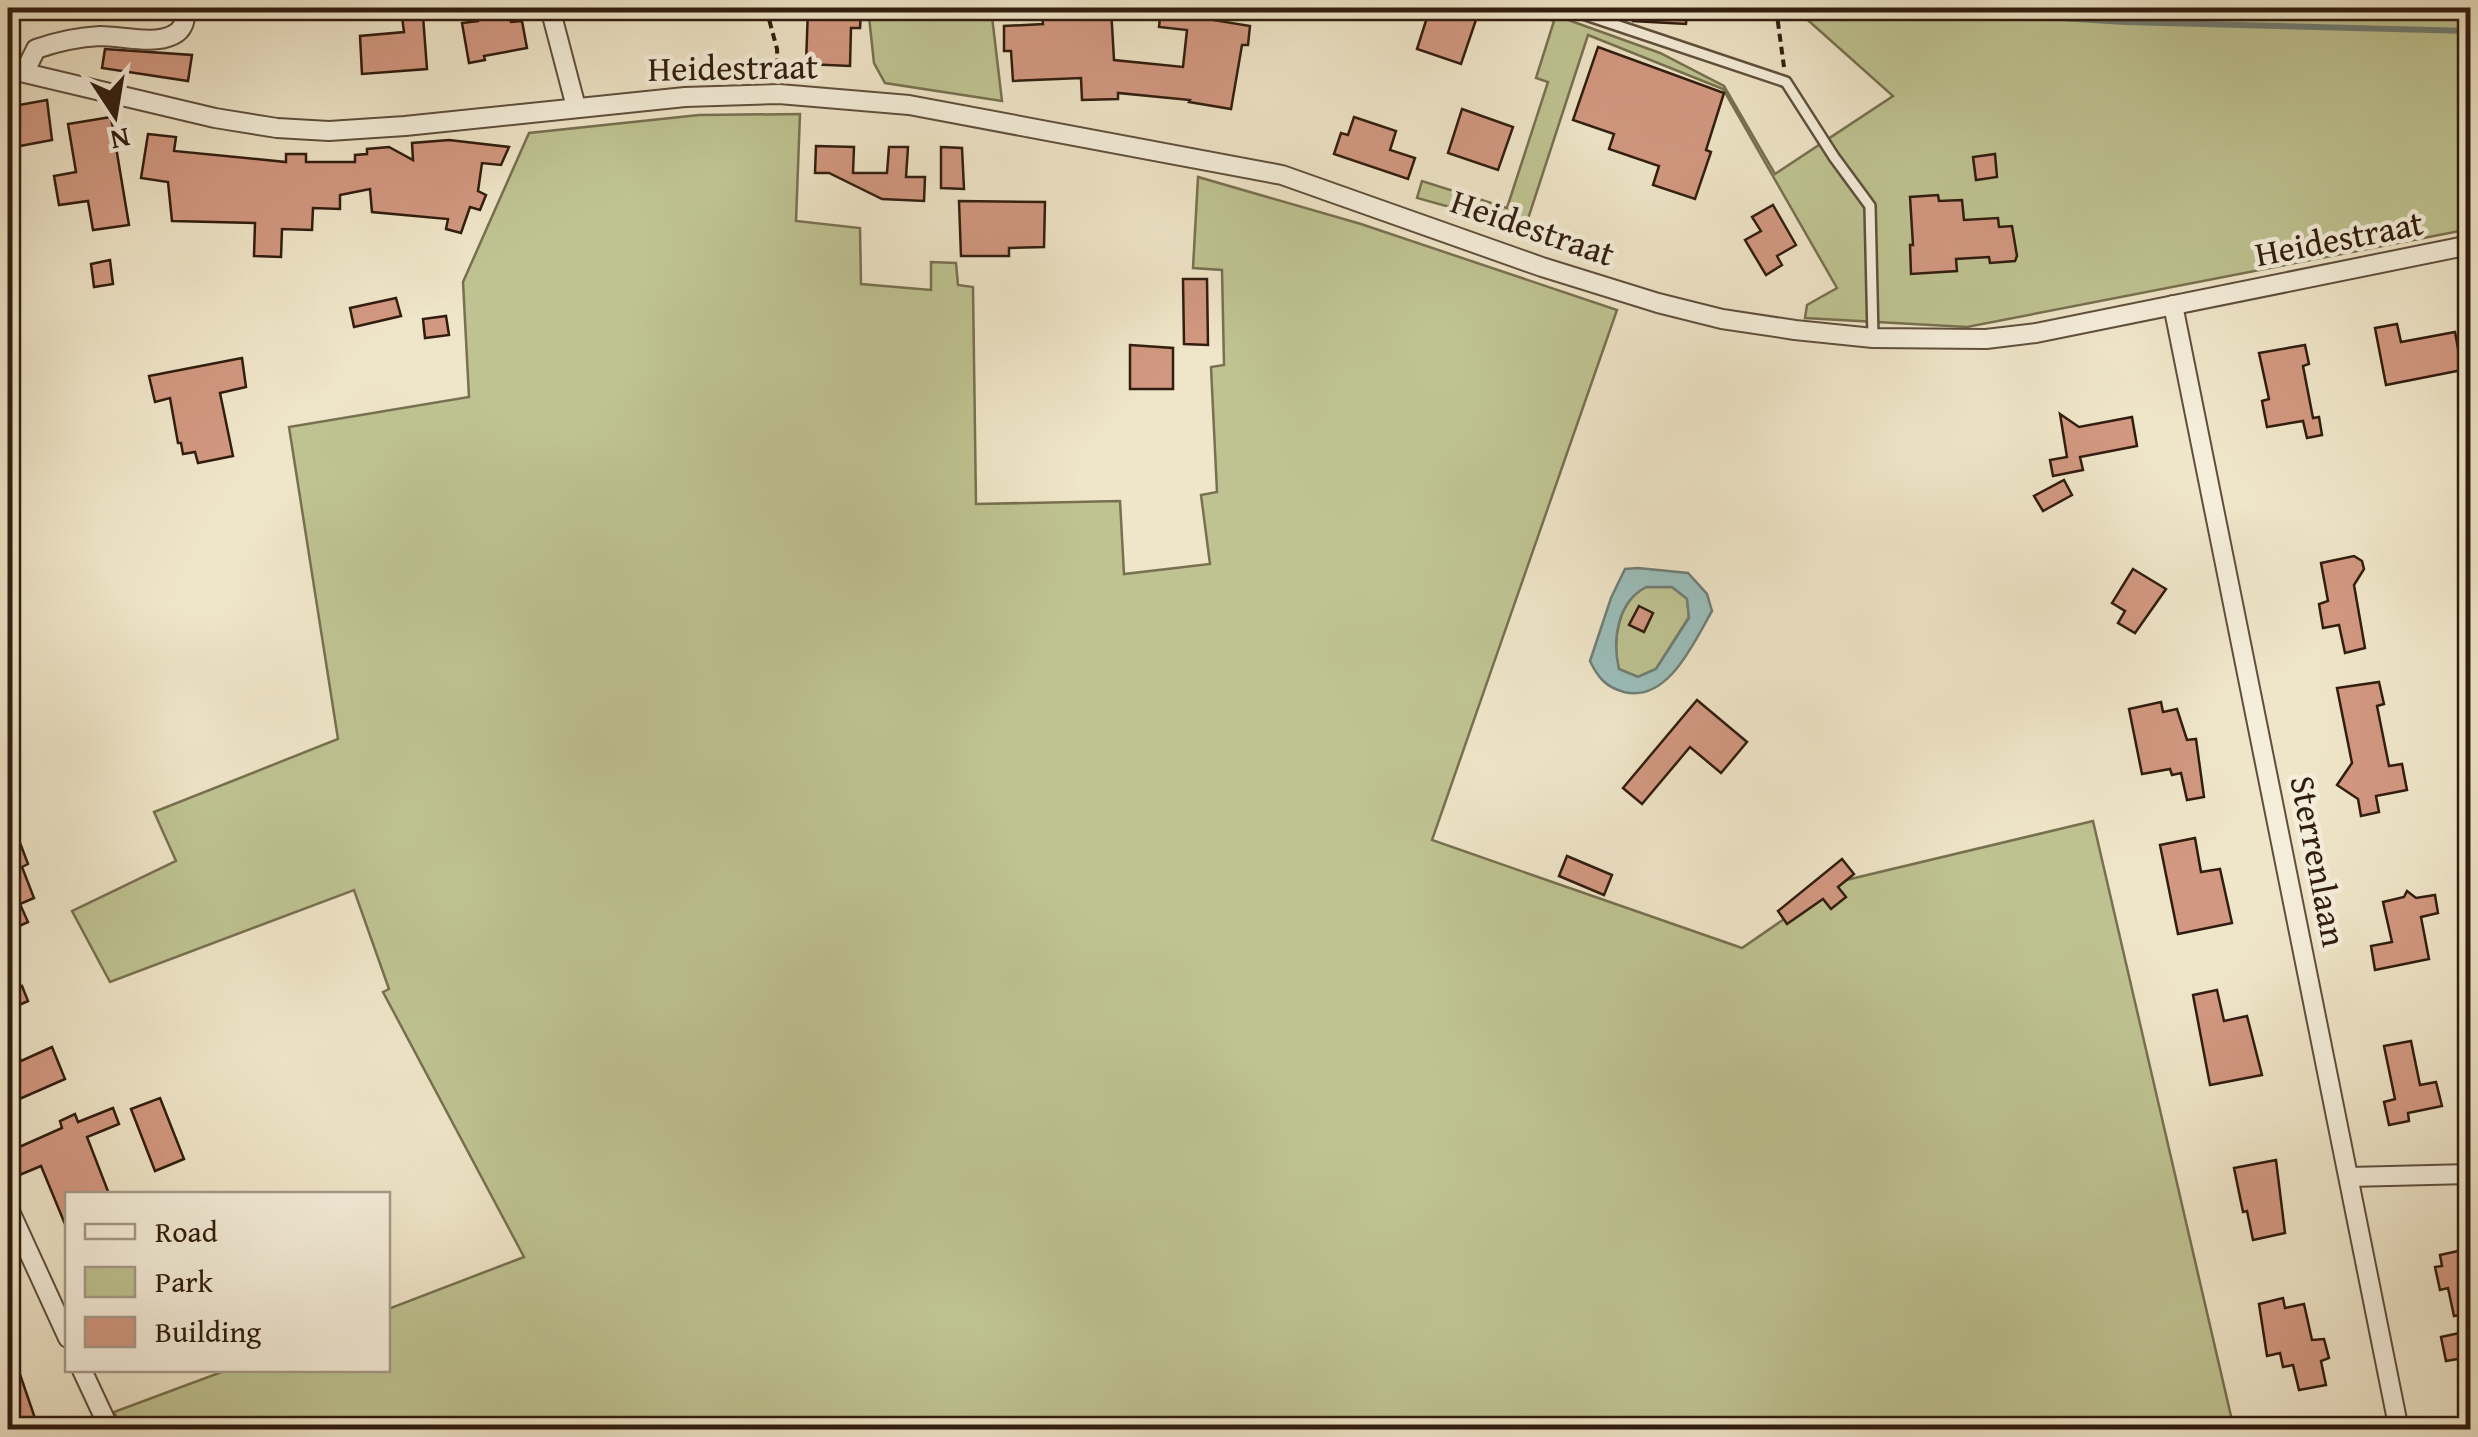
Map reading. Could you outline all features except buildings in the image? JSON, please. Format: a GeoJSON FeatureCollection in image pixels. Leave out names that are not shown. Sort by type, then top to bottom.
{"type":"FeatureCollection","features":[{"type":"Feature","properties":{"kind":"street","name":"Heidestraat"},"geometry":{"type":"LineString","coordinates":[[16,70],[36,49],[54,43],[96,36],[164,38],[178,33],[185,23],[186,8]]}},
{"type":"Feature","properties":{"kind":"street"},"geometry":{"type":"LineString","coordinates":[[550,8],[576,107]]}},
{"type":"Feature","properties":{"kind":"street","name":"Heidestraat"},"geometry":{"type":"LineString","coordinates":[[16,70],[215,118],[329,131],[685,96],[779,94],[909,105],[1282,175],[1658,303],[1795,330],[1873,338],[1986,339],[2036,333],[2470,245]]}},
{"type":"Feature","properties":{"kind":"street","name":"Sterrenlaan"},"geometry":{"type":"LineString","coordinates":[[2173,305],[2399,1430]]}},
{"type":"Feature","properties":{"kind":"street"},"geometry":{"type":"LineString","coordinates":[[2349,1177],[2470,1174]]}},
{"type":"Feature","properties":{"kind":"street"},"geometry":{"type":"LineString","coordinates":[[8,1207],[65,1331]]}},
{"type":"Feature","properties":{"kind":"street"},"geometry":{"type":"LineString","coordinates":[[83,1372],[110,1430]]}},
{"type":"Feature","properties":{"kind":"lane"},"geometry":{"type":"LineString","coordinates":[[1564,8],[1786,82],[1870,206],[1873,338]]}},
{"type":"Feature","properties":{"kind":"lane"},"geometry":{"type":"LineString","coordinates":[[2303,8],[2470,8]]}},
{"type":"Feature","properties":{"kind":"path"},"geometry":{"type":"LineString","coordinates":[[766,8],[777,49],[779,94]]}},
{"type":"Feature","properties":{"kind":"path"},"geometry":{"type":"LineString","coordinates":[[1776,8],[1786,82]]}},
{"type":"Feature","properties":{"kind":"green space"},"geometry":{"type":"Polygon","coordinates":[[[868,8],[991,8],[1002,101],[885,83],[874,63],[868,8]]]}},
{"type":"Feature","properties":{"kind":"green space"},"geometry":{"type":"Polygon","coordinates":[[[1517,8],[1535,8],[1660,53],[1724,86],[1775,174],[1893,96],[1801,14],[1799,8],[2470,8],[2470,229],[1967,327],[1805,318],[1807,305],[1837,288],[1723,89],[1588,35],[1525,228],[1417,198],[1422,181],[1507,208],[1548,82],[1536,78],[1554,21],[1517,8]]]}},
{"type":"Feature","properties":{"kind":"green space"},"geometry":{"type":"Polygon","coordinates":[[[800,114],[796,221],[860,228],[861,284],[931,290],[931,262],[956,263],[958,285],[973,287],[976,504],[1120,501],[1124,574],[1210,564],[1201,495],[1217,492],[1211,367],[1224,365],[1222,270],[1193,268],[1198,177],[1361,224],[1617,310],[1432,840],[1742,948],[1838,882],[2093,821],[2234,1429],[121,1429],[114,1412],[222,1372],[390,1372],[390,1308],[524,1257],[383,992],[389,989],[354,890],[110,982],[72,911],[176,861],[154,812],[338,739],[289,427],[469,397],[463,282],[529,133],[699,115],[800,114]]]}},
{"type":"Feature","properties":{"kind":"green space"},"geometry":{"type":"Polygon","coordinates":[[[1646,587],[1672,587],[1687,598],[1689,617],[1656,669],[1638,677],[1618,669],[1617,634],[1629,602],[1646,587]]]}},
{"type":"Feature","properties":{"kind":"water"},"geometry":{"type":"Polygon","coordinates":[[[1625,569],[1688,573],[1707,594],[1712,611],[1678,667],[1654,688],[1640,693],[1624,692],[1607,684],[1590,661],[1625,569]],[[1646,587],[1629,602],[1617,634],[1619,669],[1638,677],[1656,669],[1689,618],[1687,599],[1672,587],[1646,587]]]}},
{"type":"Feature","properties":{"kind":"waterway"},"geometry":{"type":"LineString","coordinates":[[1896,8],[2125,22],[2470,31]]}}]}
